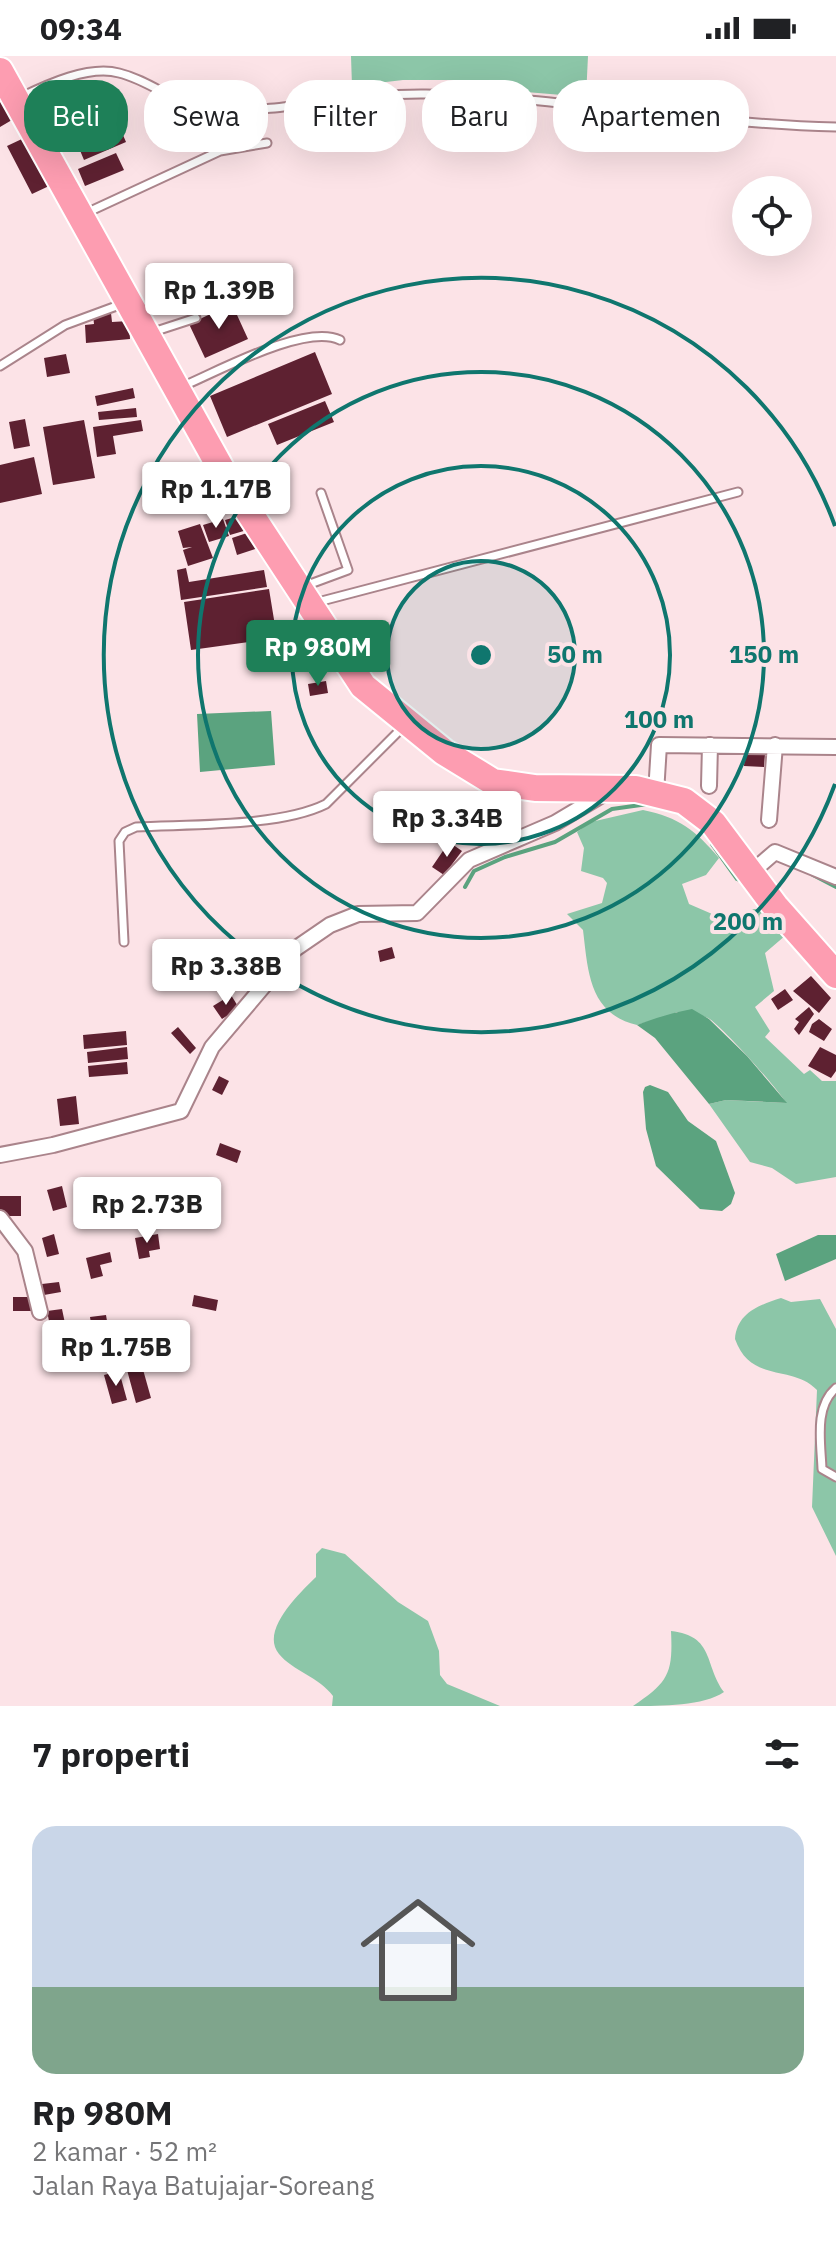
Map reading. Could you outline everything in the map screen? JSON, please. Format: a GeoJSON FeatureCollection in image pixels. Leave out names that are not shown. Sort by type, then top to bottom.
{"type":"FeatureCollection","features":[{"type":"Feature","properties":{"kind":"highway"},"geometry":{"type":"LineString","coordinates":[[0,71],[78,217],[224,474],[363,686],[406,723],[493,782],[535,788],[656,793],[684,801],[706,816],[836,975]]}},
{"type":"Feature","properties":{"kind":"street"},"geometry":{"type":"LineString","coordinates":[[656,793],[659,745],[836,747]]}},
{"type":"Feature","properties":{"kind":"street"},"geometry":{"type":"LineString","coordinates":[[709,786],[710,745]]}},
{"type":"Feature","properties":{"kind":"street"},"geometry":{"type":"LineString","coordinates":[[769,820],[775,745]]}},
{"type":"Feature","properties":{"kind":"street"},"geometry":{"type":"LineString","coordinates":[[0,1155],[181,1111],[212,1047],[295,949],[330,925],[358,914],[417,913],[452,873],[469,860],[555,823],[611,789]]}},
{"type":"Feature","properties":{"kind":"street"},"geometry":{"type":"LineString","coordinates":[[748,869],[760,865],[775,852],[836,877]]}},
{"type":"Feature","properties":{"kind":"street"},"geometry":{"type":"LineString","coordinates":[[0,1218],[25,1251],[40,1312]]}},
{"type":"Feature","properties":{"kind":"lane"},"geometry":{"type":"LineString","coordinates":[[16,100],[47,85],[103,71],[121,73],[199,110],[309,105],[422,94],[541,99],[836,127]]}},
{"type":"Feature","properties":{"kind":"lane"},"geometry":{"type":"LineString","coordinates":[[78,217],[218,152]]}},
{"type":"Feature","properties":{"kind":"lane"},"geometry":{"type":"LineString","coordinates":[[0,366],[65,325],[128,302]]}},
{"type":"Feature","properties":{"kind":"lane"},"geometry":{"type":"LineString","coordinates":[[147,335],[196,318]]}},
{"type":"Feature","properties":{"kind":"lane"},"geometry":{"type":"LineString","coordinates":[[177,389],[256,354],[308,337],[328,334],[340,340]]}},
{"type":"Feature","properties":{"kind":"lane"},"geometry":{"type":"LineString","coordinates":[[302,597],[738,492]]}},
{"type":"Feature","properties":{"kind":"lane"},"geometry":{"type":"LineString","coordinates":[[302,597],[348,570],[321,493]]}},
{"type":"Feature","properties":{"kind":"lane"},"geometry":{"type":"LineString","coordinates":[[124,942],[119,841],[125,832],[136,827],[232,821],[312,811],[326,804],[406,723]]}},
{"type":"Feature","properties":{"kind":"lane"},"geometry":{"type":"LineString","coordinates":[[836,1388],[826,1397],[822,1410],[821,1445],[822,1469],[836,1477]]}},
{"type":"Feature","properties":{"kind":"shaded area"},"geometry":{"type":"Polygon","coordinates":[[[351,56],[588,56],[587,80],[553,80],[553,94],[537,93],[537,80],[352,80],[351,56]]]}},
{"type":"Feature","properties":{"kind":"shaded area"},"geometry":{"type":"Polygon","coordinates":[[[271,711],[275,765],[200,772],[197,714],[271,711]]]}},
{"type":"Feature","properties":{"kind":"shaded area"},"geometry":{"type":"Polygon","coordinates":[[[643,810],[686,826],[719,858],[706,875],[682,884],[689,904],[726,920],[754,909],[766,909],[786,935],[765,953],[774,991],[755,1007],[770,1031],[765,1037],[804,1074],[810,1070],[822,1081],[836,1081],[836,1177],[796,1184],[772,1168],[750,1162],[709,1104],[726,1100],[786,1103],[715,1023],[705,1017],[677,1012],[637,1025],[621,1019],[600,1001],[590,975],[583,930],[567,914],[602,903],[607,883],[603,878],[581,871],[584,848],[577,832],[591,822],[643,810]]]}},
{"type":"Feature","properties":{"kind":"shaded area"},"geometry":{"type":"Polygon","coordinates":[[[692,1009],[709,1019],[747,1056],[787,1103],[726,1100],[709,1104],[655,1038],[637,1025],[692,1009]]]}},
{"type":"Feature","properties":{"kind":"shaded area"},"geometry":{"type":"Polygon","coordinates":[[[650,1085],[668,1092],[688,1121],[716,1141],[735,1193],[731,1204],[722,1211],[700,1209],[656,1166],[646,1129],[643,1092],[650,1085]]]}},
{"type":"Feature","properties":{"kind":"shaded area"},"geometry":{"type":"Polygon","coordinates":[[[818,1235],[836,1235],[836,1259],[785,1281],[776,1254],[818,1235]]]}},
{"type":"Feature","properties":{"kind":"shaded area"},"geometry":{"type":"Polygon","coordinates":[[[781,1298],[791,1302],[820,1299],[836,1329],[836,1556],[812,1507],[817,1390],[796,1377],[761,1368],[751,1362],[735,1339],[740,1323],[750,1311],[781,1298]]]}},
{"type":"Feature","properties":{"kind":"shaded area"},"geometry":{"type":"Polygon","coordinates":[[[322,1548],[345,1554],[398,1602],[428,1621],[439,1651],[440,1675],[447,1684],[500,1706],[332,1706],[333,1696],[327,1689],[285,1660],[274,1644],[278,1623],[316,1577],[316,1554],[322,1548]]]}},
{"type":"Feature","properties":{"kind":"shaded area"},"geometry":{"type":"Polygon","coordinates":[[[671,1631],[685,1634],[702,1645],[724,1692],[694,1703],[633,1706],[654,1690],[666,1675],[671,1657],[671,1631]]]}},
{"type":"Feature","properties":{"kind":"building"},"geometry":{"type":"Polygon","coordinates":[[[0,88],[17,117],[0,127],[0,88]]]}},
{"type":"Feature","properties":{"kind":"building"},"geometry":{"type":"Polygon","coordinates":[[[24,138],[24,152],[31,152],[49,186],[32,194],[7,146],[24,138]]]}},
{"type":"Feature","properties":{"kind":"building"},"geometry":{"type":"Polygon","coordinates":[[[81,152],[103,152],[84,160],[81,152]]]}},
{"type":"Feature","properties":{"kind":"building"},"geometry":{"type":"Polygon","coordinates":[[[116,153],[124,170],[85,186],[78,169],[116,153]]]}},
{"type":"Feature","properties":{"kind":"building"},"geometry":{"type":"Polygon","coordinates":[[[232,304],[248,339],[205,358],[189,324],[232,304]]]}},
{"type":"Feature","properties":{"kind":"building"},"geometry":{"type":"Polygon","coordinates":[[[111,313],[112,322],[129,321],[130,339],[86,343],[85,325],[94,324],[93,315],[111,313]]]}},
{"type":"Feature","properties":{"kind":"building"},"geometry":{"type":"Polygon","coordinates":[[[315,352],[332,394],[227,437],[210,396],[315,352]]]}},
{"type":"Feature","properties":{"kind":"building"},"geometry":{"type":"Polygon","coordinates":[[[66,354],[70,373],[47,377],[44,358],[66,354]]]}},
{"type":"Feature","properties":{"kind":"building"},"geometry":{"type":"Polygon","coordinates":[[[133,388],[135,398],[97,406],[95,396],[133,388]]]}},
{"type":"Feature","properties":{"kind":"building"},"geometry":{"type":"Polygon","coordinates":[[[325,401],[334,422],[277,445],[268,424],[325,401]]]}},
{"type":"Feature","properties":{"kind":"building"},"geometry":{"type":"Polygon","coordinates":[[[136,408],[137,417],[99,420],[98,412],[136,408]]]}},
{"type":"Feature","properties":{"kind":"building"},"geometry":{"type":"Polygon","coordinates":[[[25,419],[30,446],[14,449],[9,422],[25,419]]]}},
{"type":"Feature","properties":{"kind":"building"},"geometry":{"type":"Polygon","coordinates":[[[84,420],[95,478],[53,485],[43,427],[84,420]]]}},
{"type":"Feature","properties":{"kind":"building"},"geometry":{"type":"Polygon","coordinates":[[[141,420],[143,431],[113,436],[116,454],[97,457],[93,427],[141,420]]]}},
{"type":"Feature","properties":{"kind":"building"},"geometry":{"type":"Polygon","coordinates":[[[34,457],[42,494],[0,503],[0,465],[34,457]]]}},
{"type":"Feature","properties":{"kind":"building"},"geometry":{"type":"Polygon","coordinates":[[[242,515],[247,530],[230,535],[225,520],[242,515]]]}},
{"type":"Feature","properties":{"kind":"building"},"geometry":{"type":"Polygon","coordinates":[[[223,519],[229,536],[209,542],[203,525],[223,519]]]}},
{"type":"Feature","properties":{"kind":"building"},"geometry":{"type":"Polygon","coordinates":[[[200,524],[213,558],[188,566],[183,550],[192,547],[183,548],[178,531],[200,524]]]}},
{"type":"Feature","properties":{"kind":"building"},"geometry":{"type":"Polygon","coordinates":[[[253,531],[258,548],[237,555],[232,538],[253,531]]]}},
{"type":"Feature","properties":{"kind":"building"},"geometry":{"type":"Polygon","coordinates":[[[186,568],[189,582],[264,570],[267,587],[181,600],[177,570],[186,568]]]}},
{"type":"Feature","properties":{"kind":"building"},"geometry":{"type":"Polygon","coordinates":[[[269,589],[277,638],[191,650],[184,602],[269,589]]]}},
{"type":"Feature","properties":{"kind":"building"},"geometry":{"type":"Polygon","coordinates":[[[326,681],[328,693],[310,696],[308,684],[326,681]]]}},
{"type":"Feature","properties":{"kind":"building"},"geometry":{"type":"Polygon","coordinates":[[[745,753],[765,754],[764,767],[744,766],[745,753]]]}},
{"type":"Feature","properties":{"kind":"building"},"geometry":{"type":"Polygon","coordinates":[[[449,842],[462,851],[444,875],[432,867],[449,842]]]}},
{"type":"Feature","properties":{"kind":"building"},"geometry":{"type":"Polygon","coordinates":[[[392,947],[395,958],[380,962],[378,951],[392,947]]]}},
{"type":"Feature","properties":{"kind":"building"},"geometry":{"type":"Polygon","coordinates":[[[246,966],[257,978],[242,991],[232,979],[246,966]]]}},
{"type":"Feature","properties":{"kind":"building"},"geometry":{"type":"Polygon","coordinates":[[[811,976],[831,998],[819,1013],[793,991],[811,976]]]}},
{"type":"Feature","properties":{"kind":"building"},"geometry":{"type":"Polygon","coordinates":[[[785,989],[793,1000],[778,1010],[771,999],[785,989]]]}},
{"type":"Feature","properties":{"kind":"building"},"geometry":{"type":"Polygon","coordinates":[[[231,995],[239,1008],[222,1019],[213,1006],[231,995]]]}},
{"type":"Feature","properties":{"kind":"building"},"geometry":{"type":"Polygon","coordinates":[[[809,1007],[814,1014],[799,1035],[794,1029],[799,1022],[795,1019],[809,1007]]]}},
{"type":"Feature","properties":{"kind":"building"},"geometry":{"type":"Polygon","coordinates":[[[819,1019],[832,1029],[824,1041],[809,1032],[812,1024],[819,1019]]]}},
{"type":"Feature","properties":{"kind":"building"},"geometry":{"type":"Polygon","coordinates":[[[178,1027],[196,1048],[190,1054],[171,1033],[178,1027]]]}},
{"type":"Feature","properties":{"kind":"building"},"geometry":{"type":"Polygon","coordinates":[[[126,1031],[127,1045],[84,1049],[83,1035],[126,1031]]]}},
{"type":"Feature","properties":{"kind":"building"},"geometry":{"type":"Polygon","coordinates":[[[127,1047],[128,1059],[88,1063],[87,1052],[127,1047]]]}},
{"type":"Feature","properties":{"kind":"building"},"geometry":{"type":"Polygon","coordinates":[[[820,1047],[836,1055],[836,1071],[831,1078],[808,1066],[820,1047]]]}},
{"type":"Feature","properties":{"kind":"building"},"geometry":{"type":"Polygon","coordinates":[[[127,1062],[128,1074],[89,1077],[88,1066],[127,1062]]]}},
{"type":"Feature","properties":{"kind":"building"},"geometry":{"type":"Polygon","coordinates":[[[219,1076],[229,1081],[222,1095],[212,1090],[219,1076]]]}},
{"type":"Feature","properties":{"kind":"building"},"geometry":{"type":"Polygon","coordinates":[[[76,1096],[79,1124],[60,1126],[57,1099],[76,1096]]]}},
{"type":"Feature","properties":{"kind":"building"},"geometry":{"type":"Polygon","coordinates":[[[220,1143],[241,1151],[237,1163],[216,1155],[220,1143]]]}},
{"type":"Feature","properties":{"kind":"building"},"geometry":{"type":"Polygon","coordinates":[[[114,1184],[116,1202],[97,1204],[95,1186],[114,1184]]]}},
{"type":"Feature","properties":{"kind":"building"},"geometry":{"type":"Polygon","coordinates":[[[62,1186],[67,1207],[53,1211],[47,1190],[62,1186]]]}},
{"type":"Feature","properties":{"kind":"building"},"geometry":{"type":"Polygon","coordinates":[[[0,1196],[21,1196],[21,1216],[0,1216],[0,1196]]]}},
{"type":"Feature","properties":{"kind":"building"},"geometry":{"type":"Polygon","coordinates":[[[54,1234],[59,1254],[47,1257],[42,1238],[54,1234]]]}},
{"type":"Feature","properties":{"kind":"building"},"geometry":{"type":"Polygon","coordinates":[[[158,1234],[160,1249],[149,1251],[150,1257],[139,1259],[135,1238],[158,1234]]]}},
{"type":"Feature","properties":{"kind":"building"},"geometry":{"type":"Polygon","coordinates":[[[110,1252],[112,1262],[100,1265],[103,1276],[91,1279],[86,1258],[110,1252]]]}},
{"type":"Feature","properties":{"kind":"building"},"geometry":{"type":"Polygon","coordinates":[[[59,1282],[61,1292],[44,1295],[42,1284],[59,1282]]]}},
{"type":"Feature","properties":{"kind":"building"},"geometry":{"type":"Polygon","coordinates":[[[194,1295],[218,1300],[216,1311],[192,1306],[194,1295]]]}},
{"type":"Feature","properties":{"kind":"building"},"geometry":{"type":"Polygon","coordinates":[[[13,1297],[32,1297],[32,1311],[13,1311],[13,1297]]]}},
{"type":"Feature","properties":{"kind":"building"},"geometry":{"type":"Polygon","coordinates":[[[62,1309],[67,1333],[52,1336],[47,1311],[62,1309]]]}},
{"type":"Feature","properties":{"kind":"building"},"geometry":{"type":"Polygon","coordinates":[[[106,1315],[110,1339],[94,1342],[90,1317],[106,1315]]]}},
{"type":"Feature","properties":{"kind":"building"},"geometry":{"type":"Polygon","coordinates":[[[142,1366],[151,1398],[136,1403],[127,1370],[142,1366]]]}},
{"type":"Feature","properties":{"kind":"building"},"geometry":{"type":"Polygon","coordinates":[[[119,1371],[127,1400],[112,1404],[104,1375],[119,1371]]]}},
{"type":"Feature","properties":{"kind":"waterway"},"geometry":{"type":"LineString","coordinates":[[465,887],[474,871],[505,857],[555,842],[612,809],[648,804]]}},
{"type":"Feature","properties":{"kind":"waterway"},"geometry":{"type":"LineString","coordinates":[[712,844],[737,879],[744,882]]}},
{"type":"Feature","properties":{"kind":"waterway"},"geometry":{"type":"LineString","coordinates":[[813,875],[836,887]]}}]}
